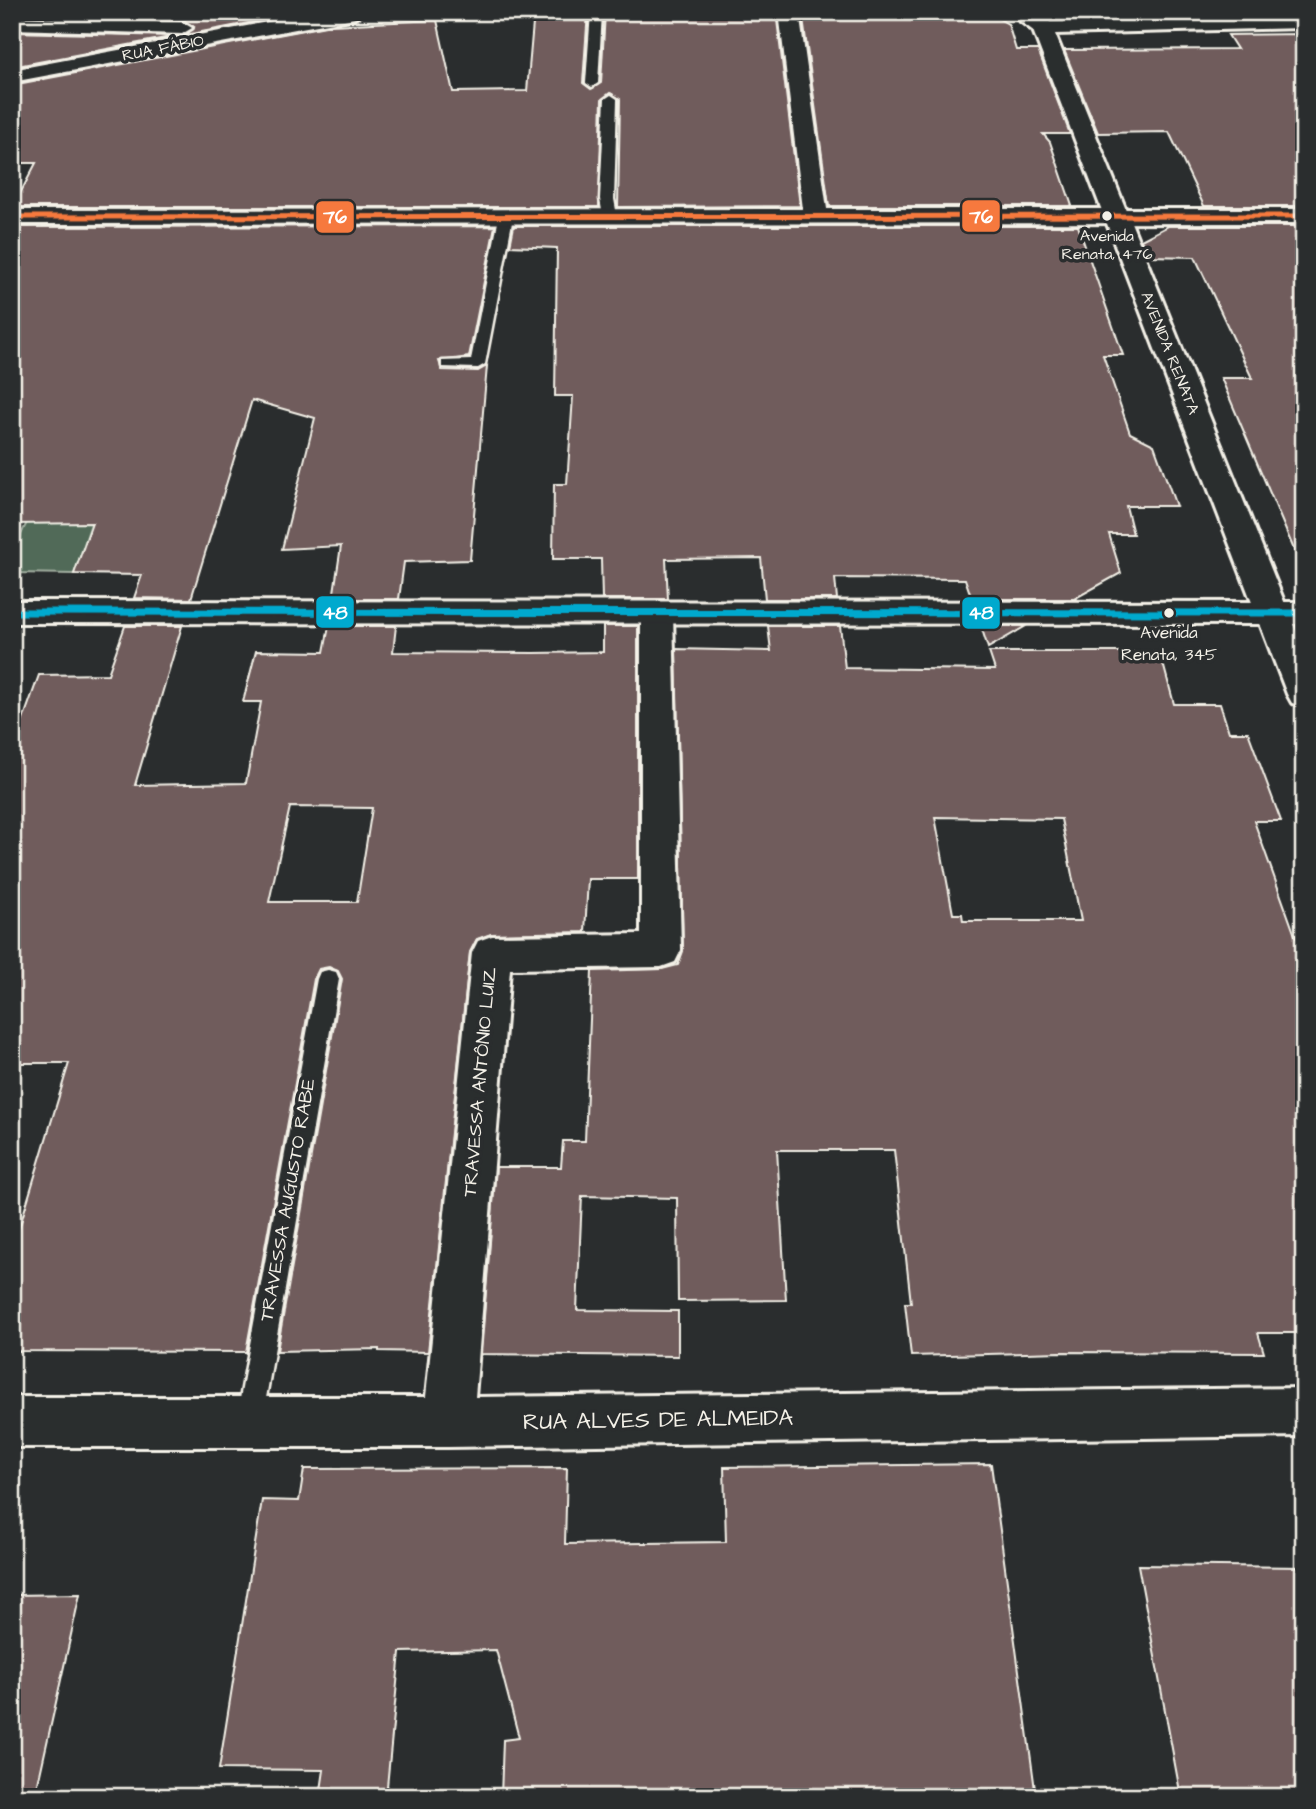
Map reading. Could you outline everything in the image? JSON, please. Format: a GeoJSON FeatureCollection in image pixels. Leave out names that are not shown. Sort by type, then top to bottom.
{"type":"FeatureCollection","features":[{"type":"Feature","properties":{"kind":"street","name":"RUA FÁBIO"},"geometry":{"type":"LineString","coordinates":[[12,76],[355,12]]}},
{"type":"Feature","properties":{"kind":"street"},"geometry":{"type":"LineString","coordinates":[[789,12],[816,216]]}},
{"type":"Feature","properties":{"kind":"street"},"geometry":{"type":"LineString","coordinates":[[1018,12],[1039,20],[1191,24],[1304,22]]}},
{"type":"Feature","properties":{"kind":"street"},"geometry":{"type":"LineString","coordinates":[[1164,12],[1191,24]]}},
{"type":"Feature","properties":{"kind":"street","name":"AVENIDA RENATA"},"geometry":{"type":"LineString","coordinates":[[1039,20],[1116,216],[1288,613],[1304,694]]}},
{"type":"Feature","properties":{"kind":"street"},"geometry":{"type":"LineString","coordinates":[[12,23],[255,30]]}},
{"type":"Feature","properties":{"kind":"street"},"geometry":{"type":"LineString","coordinates":[[12,217],[1304,216]]}},
{"type":"Feature","properties":{"kind":"street"},"geometry":{"type":"LineString","coordinates":[[12,612],[1288,613]]}},
{"type":"Feature","properties":{"kind":"street","name":"TRAVESSA ANTÔNIO LUIZ"},"geometry":{"type":"LineString","coordinates":[[448,1422],[492,953],[661,950],[657,612]]}},
{"type":"Feature","properties":{"kind":"street","name":"RUA ALVES DE ALMEIDA"},"geometry":{"type":"LineString","coordinates":[[12,1422],[448,1422],[1304,1412]]}},
{"type":"Feature","properties":{"kind":"lane"},"geometry":{"type":"LineString","coordinates":[[592,83],[597,12]]}},
{"type":"Feature","properties":{"kind":"lane"},"geometry":{"type":"LineString","coordinates":[[610,216],[607,200],[611,99]]}},
{"type":"Feature","properties":{"kind":"lane"},"geometry":{"type":"LineString","coordinates":[[447,364],[478,364],[506,217]]}},
{"type":"Feature","properties":{"kind":"lane","name":"TRAVESSA AUGUSTO RABE"},"geometry":{"type":"LineString","coordinates":[[249,1421],[328,979]]}},
{"type":"Feature","properties":{"kind":"green space"},"geometry":{"type":"Polygon","coordinates":[[[1187,12],[1304,12],[1304,18],[1217,20],[1191,17],[1187,12]]]}},
{"type":"Feature","properties":{"kind":"green space"},"geometry":{"type":"Polygon","coordinates":[[[133,399],[74,574],[12,573],[16,549],[25,526],[40,502],[77,457],[133,399]]]}},
{"type":"Feature","properties":{"kind":"building"},"geometry":{"type":"Polygon","coordinates":[[[19,12],[305,12],[186,35],[194,27],[182,19],[17,15],[19,12]]]}},
{"type":"Feature","properties":{"kind":"building"},"geometry":{"type":"Polygon","coordinates":[[[534,12],[588,12],[583,83],[591,89],[601,83],[605,12],[776,12],[800,206],[618,207],[620,99],[610,93],[602,99],[599,207],[13,207],[36,163],[12,163],[12,85],[331,25],[437,20],[453,92],[527,91],[534,12]]]}},
{"type":"Feature","properties":{"kind":"building"},"geometry":{"type":"Polygon","coordinates":[[[802,12],[987,12],[1008,24],[1016,50],[1038,50],[1070,134],[1043,134],[1050,142],[1072,206],[829,206],[802,12]]]}},
{"type":"Feature","properties":{"kind":"building"},"geometry":{"type":"Polygon","coordinates":[[[12,32],[176,36],[12,67],[12,32]]]}},
{"type":"Feature","properties":{"kind":"building"},"geometry":{"type":"Polygon","coordinates":[[[1304,34],[1304,206],[1204,206],[1169,132],[1098,133],[1064,50],[1237,49],[1228,35],[1304,34]]]}},
{"type":"Feature","properties":{"kind":"building"},"geometry":{"type":"Polygon","coordinates":[[[495,226],[469,357],[439,361],[442,370],[478,371],[487,366],[470,560],[404,562],[399,599],[333,599],[341,546],[282,549],[315,418],[252,400],[191,599],[134,598],[142,575],[74,574],[92,523],[12,524],[12,227],[495,226]]]}},
{"type":"Feature","properties":{"kind":"building"},"geometry":{"type":"Polygon","coordinates":[[[514,226],[1078,226],[1123,355],[1103,355],[1130,433],[1154,445],[1176,506],[1126,506],[1133,534],[1109,534],[1121,573],[1074,599],[972,599],[965,579],[835,578],[837,599],[765,599],[761,558],[666,559],[668,599],[602,599],[601,559],[553,559],[554,484],[567,484],[573,396],[555,396],[557,248],[510,246],[514,226]]]}},
{"type":"Feature","properties":{"kind":"building"},"geometry":{"type":"Polygon","coordinates":[[[1168,226],[1304,226],[1304,573],[1221,378],[1252,378],[1195,257],[1148,256],[1141,240],[1168,226]]]}},
{"type":"Feature","properties":{"kind":"building"},"geometry":{"type":"Polygon","coordinates":[[[125,626],[182,626],[135,785],[246,783],[261,702],[243,702],[256,651],[324,652],[329,626],[396,626],[393,652],[603,652],[603,626],[638,626],[638,879],[588,879],[585,932],[491,934],[477,939],[470,952],[428,1352],[379,1349],[277,1351],[342,979],[338,971],[329,967],[319,969],[314,979],[246,1352],[12,1351],[12,1252],[69,1063],[12,1063],[12,751],[39,675],[108,674],[125,626]],[[290,807],[269,902],[357,902],[372,808],[290,807]]]}},
{"type":"Feature","properties":{"kind":"building"},"geometry":{"type":"Polygon","coordinates":[[[768,626],[840,626],[845,668],[995,670],[989,652],[1160,652],[1174,704],[1220,704],[1229,732],[1248,732],[1281,821],[1254,821],[1296,938],[1304,938],[1304,1333],[1258,1333],[1264,1353],[1060,1352],[911,1356],[905,1303],[911,1303],[894,1150],[777,1150],[786,1300],[678,1301],[677,1198],[582,1196],[577,1310],[678,1311],[678,1356],[481,1354],[496,1167],[561,1167],[563,1141],[585,1141],[592,971],[662,969],[678,965],[683,951],[676,649],[771,651],[768,626]],[[935,817],[953,914],[962,914],[963,921],[1081,921],[1061,819],[935,817]]]}},
{"type":"Feature","properties":{"kind":"building"},"geometry":{"type":"Polygon","coordinates":[[[981,626],[1026,626],[988,648],[981,626]]]}},
{"type":"Feature","properties":{"kind":"building"},"geometry":{"type":"Polygon","coordinates":[[[991,1464],[1036,1797],[501,1797],[503,1740],[519,1738],[496,1650],[400,1652],[386,1797],[320,1797],[324,1770],[219,1769],[262,1500],[299,1501],[304,1469],[567,1468],[565,1544],[726,1542],[724,1467],[991,1464]]]}},
{"type":"Feature","properties":{"kind":"building"},"geometry":{"type":"Polygon","coordinates":[[[1138,1565],[1304,1567],[1304,1797],[1181,1797],[1138,1565]]]}},
{"type":"Feature","properties":{"kind":"building"},"geometry":{"type":"Polygon","coordinates":[[[80,1594],[35,1797],[12,1797],[12,1595],[80,1594]]]}},
{"type":"Feature","properties":{"kind":"transit line","name":"76"},"geometry":{"type":"LineString","coordinates":[[12,217],[1304,216]]}},
{"type":"Feature","properties":{"kind":"transit line","name":"48"},"geometry":{"type":"LineString","coordinates":[[12,612],[1304,613]]}},
{"type":"Feature","properties":{"kind":"place","name":"Avenida Renata, 476"},"geometry":{"type":"Point","coordinates":[1107,216]}},
{"type":"Feature","properties":{"kind":"place","name":"Avenida Renata, 345"},"geometry":{"type":"Point","coordinates":[1169,613]}}]}
